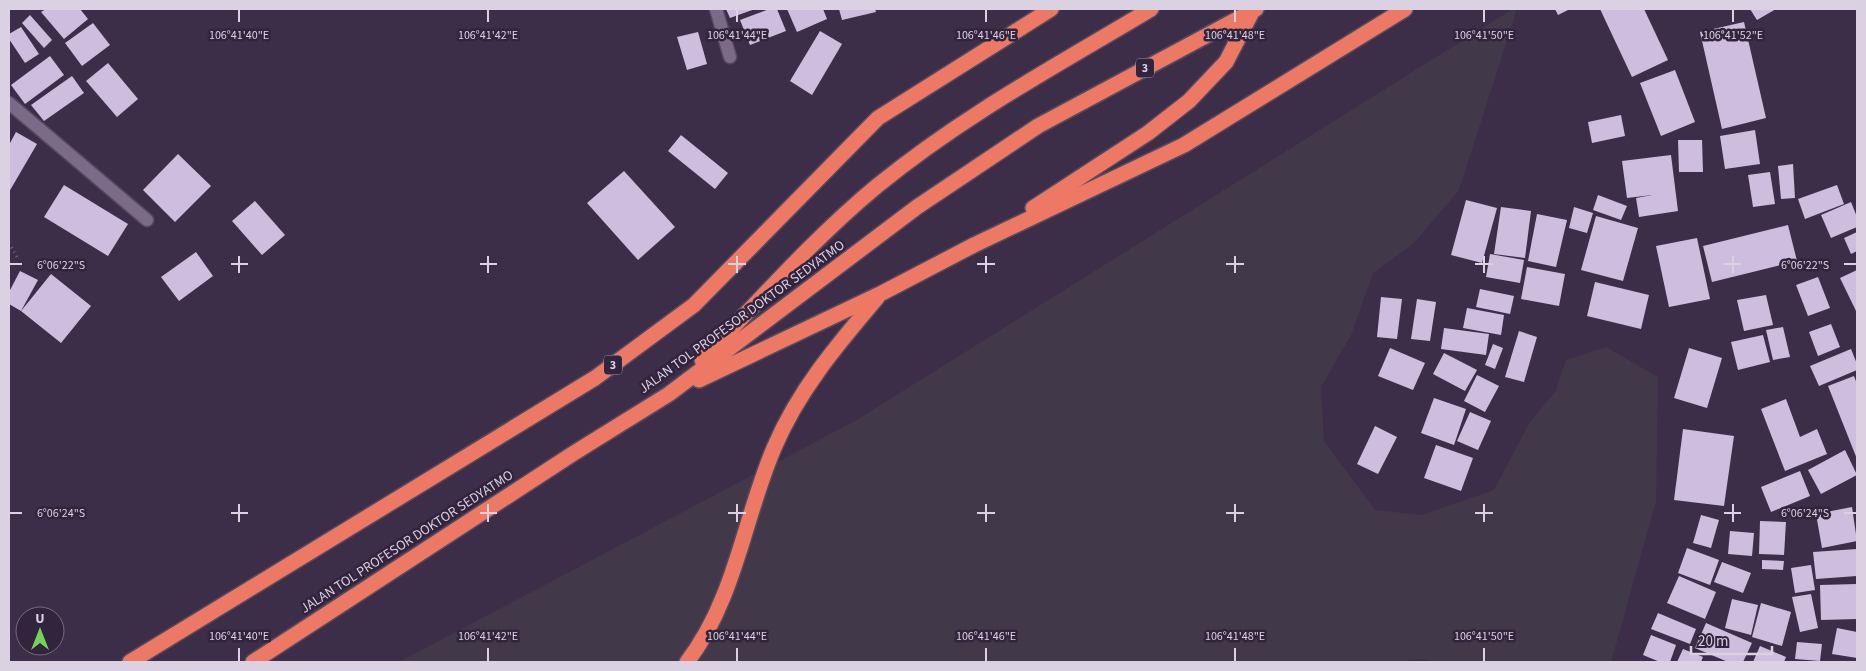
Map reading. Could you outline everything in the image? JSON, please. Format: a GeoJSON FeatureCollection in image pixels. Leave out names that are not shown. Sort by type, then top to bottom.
{"type":"FeatureCollection","features":[{"type":"Feature","properties":{"kind":"highway","name":"3"},"geometry":{"type":"LineString","coordinates":[[130,662],[595,378],[694,305],[878,118],[1051,9]]}},
{"type":"Feature","properties":{"kind":"highway"},"geometry":{"type":"LineString","coordinates":[[669,394],[791,268],[876,187],[960,122],[1151,9]]}},
{"type":"Feature","properties":{"kind":"highway"},"geometry":{"type":"LineString","coordinates":[[669,394],[882,293],[974,244],[1184,145],[1405,9]]}},
{"type":"Feature","properties":{"kind":"highway"},"geometry":{"type":"LineString","coordinates":[[974,244],[1098,167],[1148,133],[1188,101],[1226,62],[1255,10]]}},
{"type":"Feature","properties":{"kind":"highway","name":"JALAN TOL PROFESOR DOKTOR SEDYATMO"},"geometry":{"type":"LineString","coordinates":[[253,662],[574,453],[669,394],[917,207],[1038,126],[1255,10]]}},
{"type":"Feature","properties":{"kind":"highway"},"geometry":{"type":"LineString","coordinates":[[687,662],[711,623],[726,590],[760,484],[787,420],[800,396],[832,352],[882,293]]}},
{"type":"Feature","properties":{"kind":"street"},"geometry":{"type":"LineString","coordinates":[[716,9],[730,58]]}},
{"type":"Feature","properties":{"kind":"street"},"geometry":{"type":"LineString","coordinates":[[9,103],[147,220]]}},
{"type":"Feature","properties":{"kind":"path"},"geometry":{"type":"LineString","coordinates":[[9,243],[17,257]]}},
{"type":"Feature","properties":{"kind":"shaded area"},"geometry":{"type":"Polygon","coordinates":[[[1513,9],[1517,9],[1459,190],[1413,244],[1373,273],[1351,335],[1321,387],[1324,441],[1375,510],[1422,515],[1494,490],[1530,422],[1555,392],[1566,360],[1606,347],[1658,377],[1656,501],[1611,662],[1436,662],[1425,659],[1396,662],[399,662],[855,421],[1513,9]]]}},
{"type":"Feature","properties":{"kind":"building"},"geometry":{"type":"Polygon","coordinates":[[[46,9],[80,9],[88,19],[64,39],[41,12],[46,9]]]}},
{"type":"Feature","properties":{"kind":"building"},"geometry":{"type":"Polygon","coordinates":[[[726,9],[755,9],[730,18],[726,9]]]}},
{"type":"Feature","properties":{"kind":"building"},"geometry":{"type":"Polygon","coordinates":[[[769,9],[777,9],[786,31],[750,45],[740,20],[769,9]]]}},
{"type":"Feature","properties":{"kind":"building"},"geometry":{"type":"Polygon","coordinates":[[[787,9],[823,9],[827,19],[797,32],[787,9]]]}},
{"type":"Feature","properties":{"kind":"building"},"geometry":{"type":"Polygon","coordinates":[[[839,9],[875,9],[876,12],[842,20],[839,9]]]}},
{"type":"Feature","properties":{"kind":"building"},"geometry":{"type":"Polygon","coordinates":[[[1555,9],[1570,9],[1558,15],[1555,9]]]}},
{"type":"Feature","properties":{"kind":"building"},"geometry":{"type":"Polygon","coordinates":[[[1600,9],[1644,9],[1668,60],[1632,77],[1600,9]]]}},
{"type":"Feature","properties":{"kind":"building"},"geometry":{"type":"Polygon","coordinates":[[[1750,9],[1776,9],[1757,20],[1750,9]]]}},
{"type":"Feature","properties":{"kind":"building"},"geometry":{"type":"Polygon","coordinates":[[[30,15],[52,40],[44,48],[22,23],[30,15]]]}},
{"type":"Feature","properties":{"kind":"building"},"geometry":{"type":"Polygon","coordinates":[[[1744,22],[1766,118],[1722,129],[1700,32],[1744,22]]]}},
{"type":"Feature","properties":{"kind":"building"},"geometry":{"type":"Polygon","coordinates":[[[93,23],[110,45],[82,66],[65,43],[93,23]]]}},
{"type":"Feature","properties":{"kind":"building"},"geometry":{"type":"Polygon","coordinates":[[[21,27],[39,54],[25,63],[9,39],[9,34],[21,27]]]}},
{"type":"Feature","properties":{"kind":"building"},"geometry":{"type":"Polygon","coordinates":[[[820,31],[842,44],[812,95],[790,81],[820,31]]]}},
{"type":"Feature","properties":{"kind":"building"},"geometry":{"type":"Polygon","coordinates":[[[698,32],[707,64],[687,70],[677,37],[698,32]]]}},
{"type":"Feature","properties":{"kind":"building"},"geometry":{"type":"Polygon","coordinates":[[[50,56],[64,75],[25,104],[11,85],[50,56]]]}},
{"type":"Feature","properties":{"kind":"building"},"geometry":{"type":"Polygon","coordinates":[[[108,63],[138,99],[117,117],[86,81],[108,63]]]}},
{"type":"Feature","properties":{"kind":"building"},"geometry":{"type":"Polygon","coordinates":[[[1675,70],[1695,122],[1661,136],[1640,83],[1675,70]]]}},
{"type":"Feature","properties":{"kind":"building"},"geometry":{"type":"Polygon","coordinates":[[[72,76],[84,93],[44,121],[31,105],[72,76]]]}},
{"type":"Feature","properties":{"kind":"building"},"geometry":{"type":"Polygon","coordinates":[[[1621,115],[1625,136],[1592,143],[1588,122],[1621,115]]]}},
{"type":"Feature","properties":{"kind":"building"},"geometry":{"type":"Polygon","coordinates":[[[1755,130],[1760,164],[1725,169],[1720,136],[1755,130]]]}},
{"type":"Feature","properties":{"kind":"building"},"geometry":{"type":"Polygon","coordinates":[[[16,132],[37,144],[9,192],[9,145],[16,132]]]}},
{"type":"Feature","properties":{"kind":"building"},"geometry":{"type":"Polygon","coordinates":[[[681,135],[728,173],[715,189],[668,151],[681,135]]]}},
{"type":"Feature","properties":{"kind":"building"},"geometry":{"type":"Polygon","coordinates":[[[1678,140],[1702,140],[1703,172],[1679,172],[1678,140]]]}},
{"type":"Feature","properties":{"kind":"building"},"geometry":{"type":"Polygon","coordinates":[[[178,154],[211,186],[175,222],[143,190],[178,154]]]}},
{"type":"Feature","properties":{"kind":"building"},"geometry":{"type":"Polygon","coordinates":[[[1671,155],[1678,211],[1639,217],[1636,198],[1652,195],[1627,198],[1622,161],[1671,155]]]}},
{"type":"Feature","properties":{"kind":"building"},"geometry":{"type":"Polygon","coordinates":[[[1793,164],[1795,198],[1781,199],[1778,166],[1793,164]]]}},
{"type":"Feature","properties":{"kind":"building"},"geometry":{"type":"Polygon","coordinates":[[[624,171],[675,227],[638,260],[587,203],[624,171]]]}},
{"type":"Feature","properties":{"kind":"building"},"geometry":{"type":"Polygon","coordinates":[[[1770,172],[1775,204],[1753,207],[1748,175],[1770,172]]]}},
{"type":"Feature","properties":{"kind":"building"},"geometry":{"type":"Polygon","coordinates":[[[64,185],[128,224],[108,256],[44,217],[64,185]]]}},
{"type":"Feature","properties":{"kind":"building"},"geometry":{"type":"Polygon","coordinates":[[[1837,185],[1844,204],[1805,219],[1798,199],[1837,185]]]}},
{"type":"Feature","properties":{"kind":"building"},"geometry":{"type":"Polygon","coordinates":[[[1598,195],[1627,206],[1621,220],[1593,210],[1598,195]]]}},
{"type":"Feature","properties":{"kind":"building"},"geometry":{"type":"Polygon","coordinates":[[[1466,200],[1497,208],[1482,263],[1451,255],[1466,200]]]}},
{"type":"Feature","properties":{"kind":"building"},"geometry":{"type":"Polygon","coordinates":[[[255,201],[285,235],[262,255],[232,221],[255,201]]]}},
{"type":"Feature","properties":{"kind":"building"},"geometry":{"type":"Polygon","coordinates":[[[1851,202],[1857,217],[1857,227],[1831,238],[1821,215],[1851,202]]]}},
{"type":"Feature","properties":{"kind":"building"},"geometry":{"type":"Polygon","coordinates":[[[1501,207],[1531,211],[1525,258],[1494,254],[1501,207]]]}},
{"type":"Feature","properties":{"kind":"building"},"geometry":{"type":"Polygon","coordinates":[[[1574,207],[1593,213],[1587,233],[1569,228],[1574,207]]]}},
{"type":"Feature","properties":{"kind":"building"},"geometry":{"type":"Polygon","coordinates":[[[1537,214],[1567,220],[1556,267],[1528,261],[1537,214]]]}},
{"type":"Feature","properties":{"kind":"building"},"geometry":{"type":"Polygon","coordinates":[[[1596,216],[1638,228],[1623,281],[1581,270],[1596,216]]]}},
{"type":"Feature","properties":{"kind":"building"},"geometry":{"type":"Polygon","coordinates":[[[1788,225],[1797,261],[1712,282],[1703,246],[1788,225]]]}},
{"type":"Feature","properties":{"kind":"building"},"geometry":{"type":"Polygon","coordinates":[[[1857,232],[1857,251],[1851,254],[1844,238],[1857,232]]]}},
{"type":"Feature","properties":{"kind":"building"},"geometry":{"type":"Polygon","coordinates":[[[1697,238],[1710,299],[1669,307],[1656,246],[1697,238]]]}},
{"type":"Feature","properties":{"kind":"building"},"geometry":{"type":"Polygon","coordinates":[[[196,252],[213,276],[179,301],[161,277],[196,252]]]}},
{"type":"Feature","properties":{"kind":"building"},"geometry":{"type":"Polygon","coordinates":[[[1490,254],[1524,260],[1520,283],[1486,277],[1490,254]]]}},
{"type":"Feature","properties":{"kind":"building"},"geometry":{"type":"Polygon","coordinates":[[[1527,267],[1565,274],[1559,306],[1521,299],[1527,267]]]}},
{"type":"Feature","properties":{"kind":"building"},"geometry":{"type":"Polygon","coordinates":[[[1857,270],[1857,313],[1840,278],[1857,270]]]}},
{"type":"Feature","properties":{"kind":"building"},"geometry":{"type":"Polygon","coordinates":[[[20,271],[38,280],[21,311],[9,304],[9,292],[20,271]]]}},
{"type":"Feature","properties":{"kind":"building"},"geometry":{"type":"Polygon","coordinates":[[[51,274],[91,306],[61,343],[21,311],[51,274]]]}},
{"type":"Feature","properties":{"kind":"building"},"geometry":{"type":"Polygon","coordinates":[[[1818,277],[1830,308],[1808,316],[1796,285],[1818,277]]]}},
{"type":"Feature","properties":{"kind":"building"},"geometry":{"type":"Polygon","coordinates":[[[1595,282],[1649,295],[1641,329],[1587,316],[1595,282]]]}},
{"type":"Feature","properties":{"kind":"building"},"geometry":{"type":"Polygon","coordinates":[[[1480,289],[1514,296],[1510,314],[1476,307],[1480,289]]]}},
{"type":"Feature","properties":{"kind":"building"},"geometry":{"type":"Polygon","coordinates":[[[1766,295],[1773,325],[1744,331],[1737,300],[1766,295]]]}},
{"type":"Feature","properties":{"kind":"building"},"geometry":{"type":"Polygon","coordinates":[[[1381,297],[1402,299],[1397,339],[1377,337],[1381,297]]]}},
{"type":"Feature","properties":{"kind":"building"},"geometry":{"type":"Polygon","coordinates":[[[1417,299],[1436,302],[1430,341],[1411,339],[1417,299]]]}},
{"type":"Feature","properties":{"kind":"building"},"geometry":{"type":"Polygon","coordinates":[[[1467,308],[1504,315],[1501,335],[1463,328],[1467,308]]]}},
{"type":"Feature","properties":{"kind":"building"},"geometry":{"type":"Polygon","coordinates":[[[1831,324],[1840,347],[1818,356],[1809,332],[1831,324]]]}},
{"type":"Feature","properties":{"kind":"building"},"geometry":{"type":"Polygon","coordinates":[[[1783,327],[1790,357],[1773,360],[1766,330],[1783,327]]]}},
{"type":"Feature","properties":{"kind":"building"},"geometry":{"type":"Polygon","coordinates":[[[1444,328],[1489,334],[1486,355],[1441,349],[1444,328]]]}},
{"type":"Feature","properties":{"kind":"building"},"geometry":{"type":"Polygon","coordinates":[[[1519,331],[1537,337],[1524,382],[1505,377],[1519,331]]]}},
{"type":"Feature","properties":{"kind":"building"},"geometry":{"type":"Polygon","coordinates":[[[1763,335],[1770,362],[1738,370],[1731,342],[1763,335]]]}},
{"type":"Feature","properties":{"kind":"building"},"geometry":{"type":"Polygon","coordinates":[[[1493,344],[1503,348],[1495,369],[1485,365],[1493,344]]]}},
{"type":"Feature","properties":{"kind":"building"},"geometry":{"type":"Polygon","coordinates":[[[1390,348],[1425,363],[1413,390],[1378,376],[1390,348]]]}},
{"type":"Feature","properties":{"kind":"building"},"geometry":{"type":"Polygon","coordinates":[[[1689,348],[1722,358],[1707,408],[1674,398],[1689,348]]]}},
{"type":"Feature","properties":{"kind":"building"},"geometry":{"type":"Polygon","coordinates":[[[1851,349],[1857,364],[1857,370],[1819,386],[1810,366],[1851,349]]]}},
{"type":"Feature","properties":{"kind":"building"},"geometry":{"type":"Polygon","coordinates":[[[1444,353],[1477,370],[1465,391],[1433,374],[1444,353]]]}},
{"type":"Feature","properties":{"kind":"building"},"geometry":{"type":"Polygon","coordinates":[[[1477,375],[1499,386],[1485,412],[1464,401],[1477,375]]]}},
{"type":"Feature","properties":{"kind":"building"},"geometry":{"type":"Polygon","coordinates":[[[1854,376],[1857,384],[1857,459],[1828,386],[1854,376]]]}},
{"type":"Feature","properties":{"kind":"building"},"geometry":{"type":"Polygon","coordinates":[[[1434,398],[1466,409],[1454,445],[1421,433],[1434,398]]]}},
{"type":"Feature","properties":{"kind":"building"},"geometry":{"type":"Polygon","coordinates":[[[1786,399],[1800,437],[1817,429],[1827,454],[1785,471],[1761,409],[1786,399]]]}},
{"type":"Feature","properties":{"kind":"building"},"geometry":{"type":"Polygon","coordinates":[[[1470,412],[1491,421],[1478,450],[1457,441],[1470,412]]]}},
{"type":"Feature","properties":{"kind":"building"},"geometry":{"type":"Polygon","coordinates":[[[1375,426],[1397,437],[1378,474],[1357,464],[1375,426]]]}},
{"type":"Feature","properties":{"kind":"building"},"geometry":{"type":"Polygon","coordinates":[[[1683,429],[1734,436],[1724,506],[1674,500],[1683,429]]]}},
{"type":"Feature","properties":{"kind":"building"},"geometry":{"type":"Polygon","coordinates":[[[1436,445],[1473,458],[1461,491],[1424,478],[1436,445]]]}},
{"type":"Feature","properties":{"kind":"building"},"geometry":{"type":"Polygon","coordinates":[[[1845,450],[1857,475],[1821,494],[1808,470],[1845,450]]]}},
{"type":"Feature","properties":{"kind":"building"},"geometry":{"type":"Polygon","coordinates":[[[1800,471],[1810,496],[1771,512],[1761,487],[1800,471]]]}},
{"type":"Feature","properties":{"kind":"building"},"geometry":{"type":"Polygon","coordinates":[[[1852,507],[1857,541],[1822,548],[1816,514],[1852,507]]]}},
{"type":"Feature","properties":{"kind":"building"},"geometry":{"type":"Polygon","coordinates":[[[1701,515],[1719,520],[1711,548],[1693,543],[1701,515]]]}},
{"type":"Feature","properties":{"kind":"building"},"geometry":{"type":"Polygon","coordinates":[[[1760,521],[1786,522],[1784,555],[1759,554],[1760,521]]]}},
{"type":"Feature","properties":{"kind":"building"},"geometry":{"type":"Polygon","coordinates":[[[1730,531],[1754,533],[1752,556],[1728,554],[1730,531]]]}},
{"type":"Feature","properties":{"kind":"building"},"geometry":{"type":"Polygon","coordinates":[[[1687,548],[1719,560],[1710,585],[1678,573],[1687,548]]]}},
{"type":"Feature","properties":{"kind":"building"},"geometry":{"type":"Polygon","coordinates":[[[1857,549],[1857,576],[1816,579],[1813,552],[1857,549]]]}},
{"type":"Feature","properties":{"kind":"building"},"geometry":{"type":"Polygon","coordinates":[[[1762,560],[1784,561],[1783,570],[1762,569],[1762,560]]]}},
{"type":"Feature","properties":{"kind":"building"},"geometry":{"type":"Polygon","coordinates":[[[1722,562],[1751,573],[1743,593],[1714,582],[1722,562]]]}},
{"type":"Feature","properties":{"kind":"building"},"geometry":{"type":"Polygon","coordinates":[[[1811,565],[1815,590],[1795,593],[1791,568],[1811,565]]]}},
{"type":"Feature","properties":{"kind":"building"},"geometry":{"type":"Polygon","coordinates":[[[1679,576],[1716,592],[1705,619],[1667,603],[1679,576]]]}},
{"type":"Feature","properties":{"kind":"building"},"geometry":{"type":"Polygon","coordinates":[[[1857,584],[1857,619],[1821,620],[1820,585],[1857,584]]]}},
{"type":"Feature","properties":{"kind":"building"},"geometry":{"type":"Polygon","coordinates":[[[1811,594],[1818,628],[1800,632],[1792,597],[1811,594]]]}},
{"type":"Feature","properties":{"kind":"building"},"geometry":{"type":"Polygon","coordinates":[[[1732,599],[1758,605],[1751,635],[1725,628],[1732,599]]]}},
{"type":"Feature","properties":{"kind":"building"},"geometry":{"type":"Polygon","coordinates":[[[1761,603],[1791,612],[1782,646],[1752,637],[1761,603]]]}},
{"type":"Feature","properties":{"kind":"building"},"geometry":{"type":"Polygon","coordinates":[[[1658,613],[1696,629],[1690,644],[1651,629],[1658,613]]]}},
{"type":"Feature","properties":{"kind":"building"},"geometry":{"type":"Polygon","coordinates":[[[1706,623],[1752,643],[1743,662],[1728,662],[1695,648],[1706,623]]]}},
{"type":"Feature","properties":{"kind":"building"},"geometry":{"type":"Polygon","coordinates":[[[1837,628],[1857,632],[1857,658],[1832,654],[1837,628]]]}},
{"type":"Feature","properties":{"kind":"building"},"geometry":{"type":"Polygon","coordinates":[[[1651,635],[1676,645],[1670,662],[1660,662],[1643,655],[1651,635]]]}},
{"type":"Feature","properties":{"kind":"building"},"geometry":{"type":"Polygon","coordinates":[[[1797,642],[1822,644],[1820,661],[1795,659],[1797,642]]]}},
{"type":"Feature","properties":{"kind":"building"},"geometry":{"type":"Polygon","coordinates":[[[1760,646],[1786,657],[1784,662],[1753,662],[1760,646]]]}},
{"type":"Feature","properties":{"kind":"building"},"geometry":{"type":"Polygon","coordinates":[[[1683,649],[1703,657],[1701,662],[1677,662],[1683,649]]]}}]}
